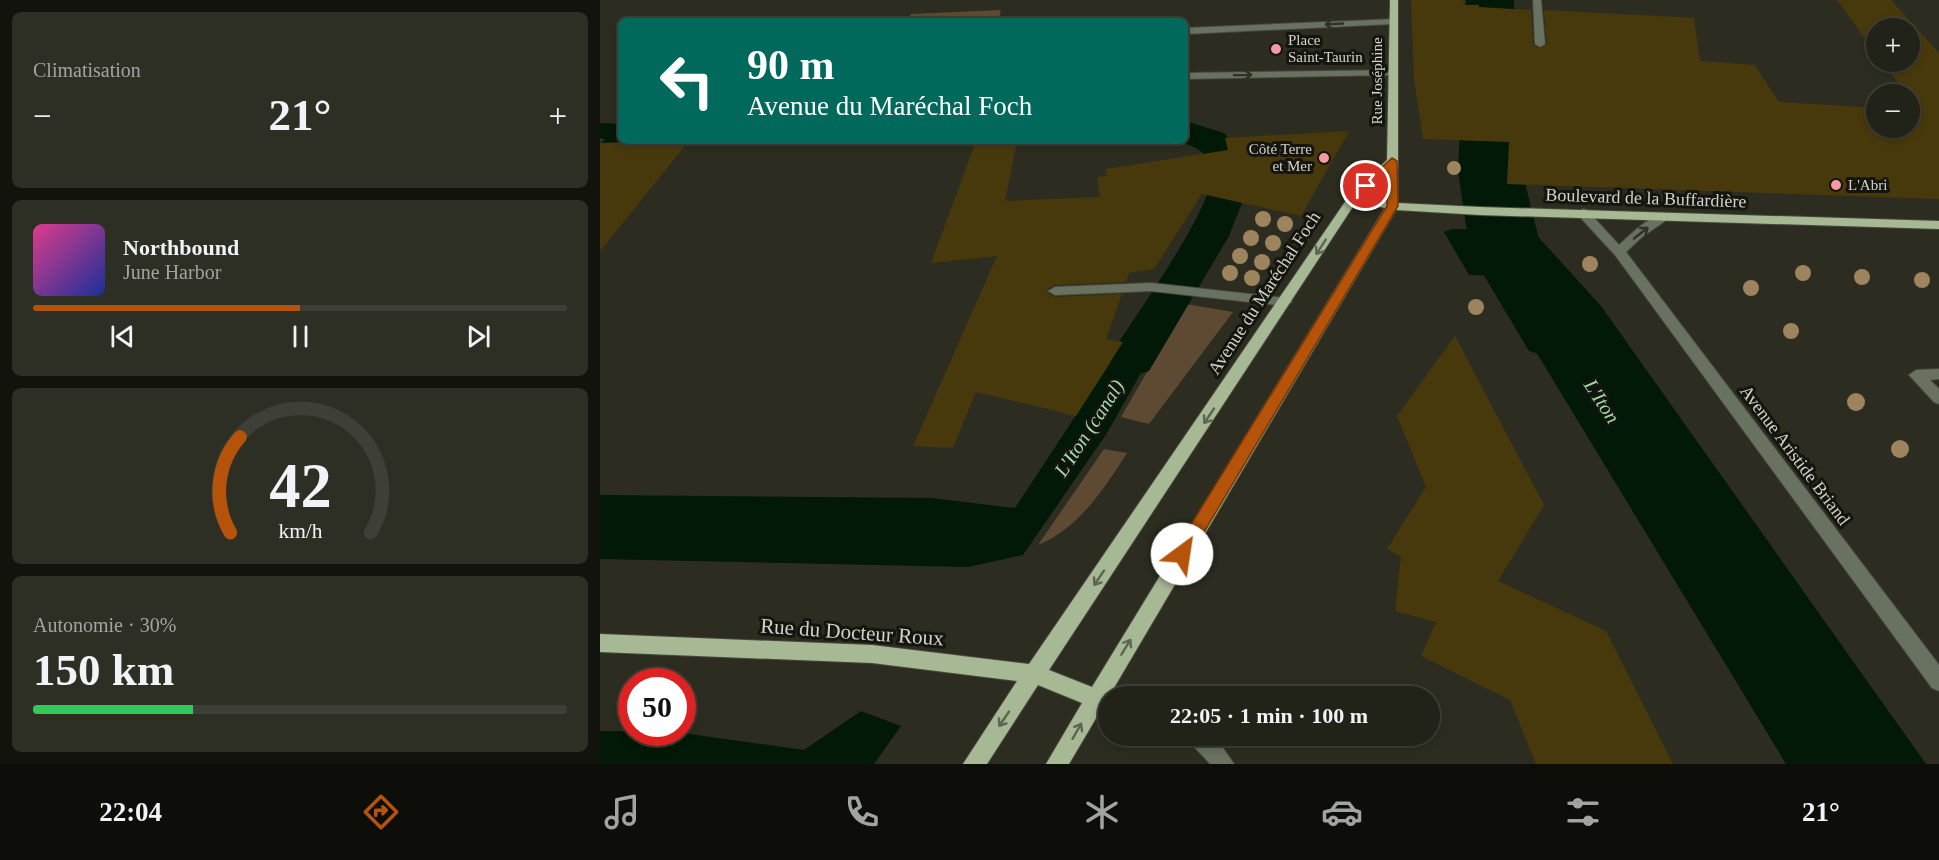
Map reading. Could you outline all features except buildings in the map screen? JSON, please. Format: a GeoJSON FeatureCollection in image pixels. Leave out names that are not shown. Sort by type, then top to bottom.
{"type":"FeatureCollection","features":[{"type":"Feature","properties":{"kind":"main road","name":"Rue Joséphine"},"geometry":{"type":"LineString","coordinates":[[1392,161],[1394,0]]}},
{"type":"Feature","properties":{"kind":"main road","name":"Avenue du Maréchal Foch"},"geometry":{"type":"LineString","coordinates":[[974,764],[1353,198],[1392,161]]}},
{"type":"Feature","properties":{"kind":"main road"},"geometry":{"type":"LineString","coordinates":[[1110,686],[1392,206],[1392,161]]}},
{"type":"Feature","properties":{"kind":"main road","name":"Boulevard de la Buffardière"},"geometry":{"type":"LineString","coordinates":[[1353,198],[1392,206],[1480,211],[1939,225]]}},
{"type":"Feature","properties":{"kind":"main road","name":"Rue du Docteur Roux"},"geometry":{"type":"LineString","coordinates":[[600,643],[872,654],[1034,674],[1098,698]]}},
{"type":"Feature","properties":{"kind":"main road"},"geometry":{"type":"LineString","coordinates":[[1057,764],[1098,705]]}},
{"type":"Feature","properties":{"kind":"street"},"geometry":{"type":"LineString","coordinates":[[1537,0],[1540,44]]}},
{"type":"Feature","properties":{"kind":"street"},"geometry":{"type":"LineString","coordinates":[[1188,31],[1393,21]]}},
{"type":"Feature","properties":{"kind":"street"},"geometry":{"type":"LineString","coordinates":[[1188,76],[1392,72]]}},
{"type":"Feature","properties":{"kind":"street","name":"Avenue Aristide Briand"},"geometry":{"type":"LineString","coordinates":[[1583,213],[1619,252],[1939,681]]}},
{"type":"Feature","properties":{"kind":"street"},"geometry":{"type":"LineString","coordinates":[[1619,252],[1638,234],[1664,216]]}},
{"type":"Feature","properties":{"kind":"street"},"geometry":{"type":"LineString","coordinates":[[1055,291],[1151,287],[1285,302]]}},
{"type":"Feature","properties":{"kind":"street"},"geometry":{"type":"LineString","coordinates":[[1939,374],[1916,375],[1939,398]]}},
{"type":"Feature","properties":{"kind":"street"},"geometry":{"type":"LineString","coordinates":[[1210,746],[1223,764]]}},
{"type":"Feature","properties":{"kind":"shaded area"},"geometry":{"type":"Polygon","coordinates":[[[1001,10],[999,18],[909,18],[911,14],[1001,10]]]}},
{"type":"Feature","properties":{"kind":"shaded area"},"geometry":{"type":"Polygon","coordinates":[[[1186,304],[1233,312],[1149,424],[1121,417],[1186,304]]]}},
{"type":"Feature","properties":{"kind":"shaded area"},"geometry":{"type":"Polygon","coordinates":[[[1104,449],[1127,453],[1100,493],[1078,518],[1053,538],[1038,545],[1104,449]]]}},
{"type":"Feature","properties":{"kind":"water"},"geometry":{"type":"Polygon","coordinates":[[[1477,0],[1503,0],[1507,6],[1505,113],[1507,184],[1476,183],[1482,141],[1480,13],[1477,0]]]}},
{"type":"Feature","properties":{"kind":"water"},"geometry":{"type":"Polygon","coordinates":[[[600,123],[618,124],[618,142],[602,143],[605,139],[600,138],[600,123]]]}},
{"type":"Feature","properties":{"kind":"water"},"geometry":{"type":"Polygon","coordinates":[[[1225,138],[1232,149],[1234,201],[1230,217],[1233,218],[1197,282],[1167,278],[1209,213],[1218,188],[1212,156],[1194,144],[1225,138]]]}},
{"type":"Feature","properties":{"kind":"water"},"geometry":{"type":"Polygon","coordinates":[[[1452,229],[1532,230],[1601,306],[1926,764],[1786,764],[1507,304],[1493,276],[1469,275],[1444,232],[1452,229]]]}},
{"type":"Feature","properties":{"kind":"water"},"geometry":{"type":"Polygon","coordinates":[[[1153,298],[1181,302],[1107,433],[1023,555],[968,567],[600,559],[600,495],[931,498],[1015,508],[1153,298]]]}},
{"type":"Feature","properties":{"kind":"water"},"geometry":{"type":"Polygon","coordinates":[[[861,711],[901,726],[874,764],[600,764],[600,731],[618,731],[618,746],[696,746],[696,735],[804,750],[861,711]]]}},
{"type":"Feature","properties":{"kind":"waterway","name":"L'Iton"},"geometry":{"type":"LineString","coordinates":[[1490,0],[1490,171],[1506,252],[1557,332]]}},
{"type":"Feature","properties":{"kind":"waterway","name":"L'Iton (canal)"},"geometry":{"type":"LineString","coordinates":[[1132,359],[1208,236],[1232,180],[1230,164],[1211,141],[1188,132]]}},
{"type":"Feature","properties":{"kind":"place","name":"Place Saint-Taurin"},"geometry":{"type":"Point","coordinates":[1276,49]}},
{"type":"Feature","properties":{"kind":"place","name":"Côté Terre et Mer"},"geometry":{"type":"Point","coordinates":[1324,158]}},
{"type":"Feature","properties":{"kind":"place","name":"L'Abri"},"geometry":{"type":"Point","coordinates":[1836,185]}},
{"type":"Feature","properties":{"kind":"route"},"geometry":{"type":"LineString","coordinates":[[1182,554],[1392,206],[1392,161],[1366,186]]}}]}
